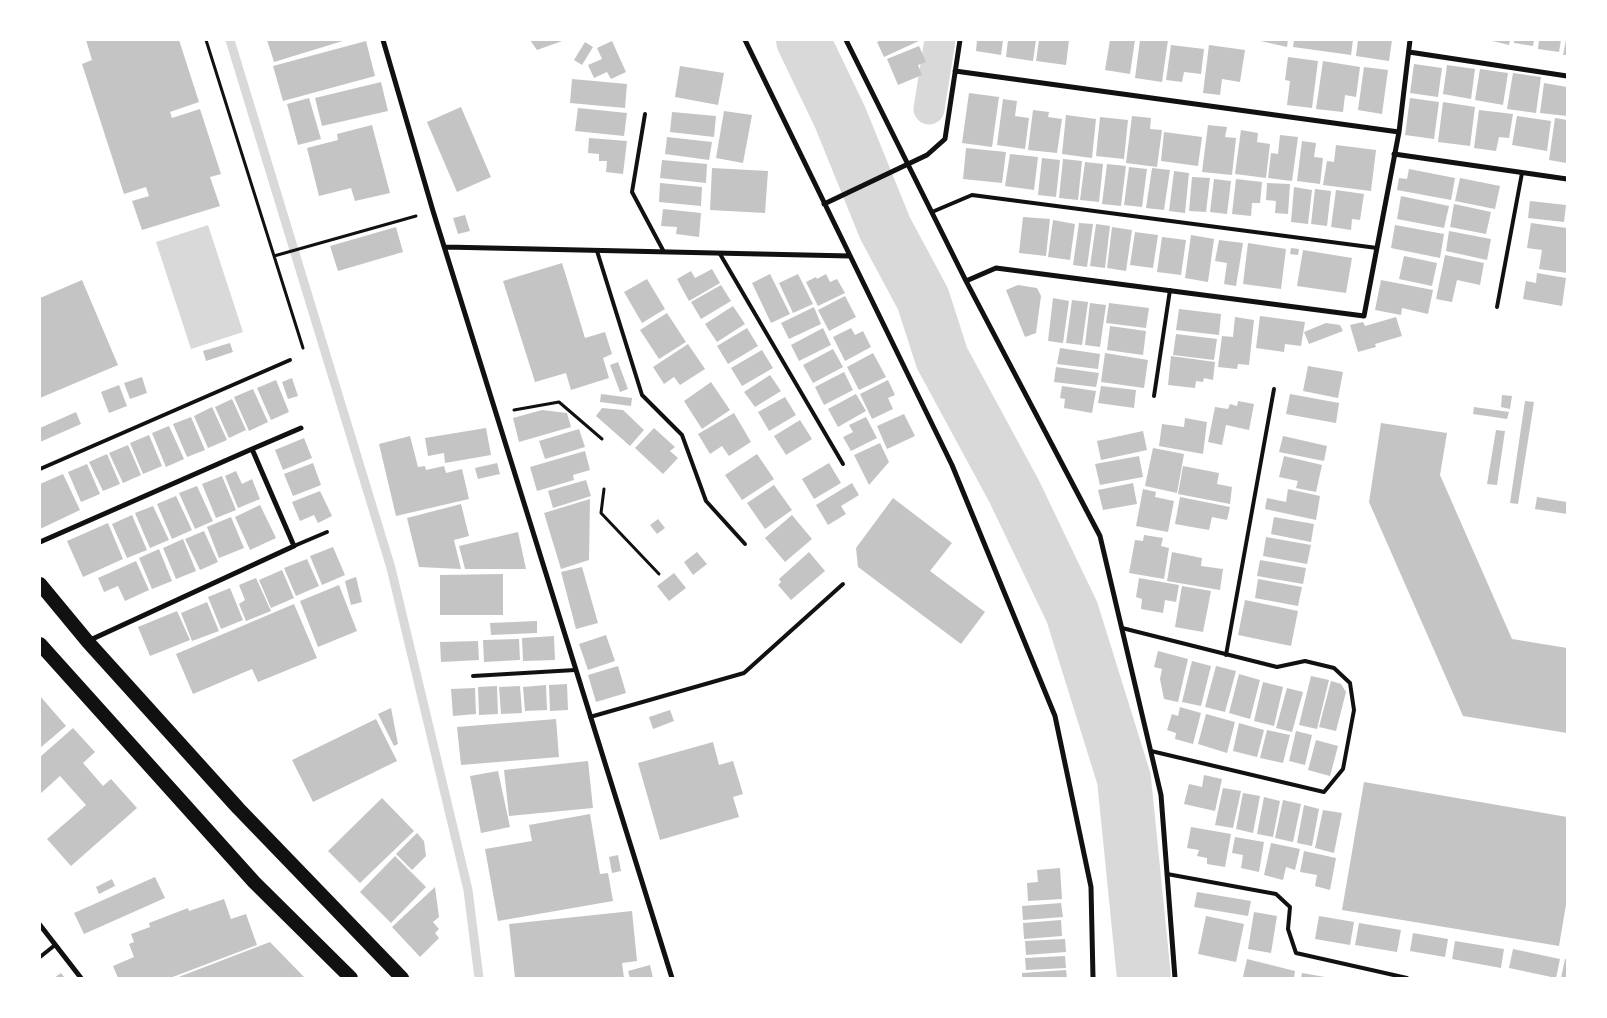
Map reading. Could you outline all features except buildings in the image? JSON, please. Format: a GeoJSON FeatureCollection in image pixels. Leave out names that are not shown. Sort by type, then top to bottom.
{"type":"FeatureCollection","features":[{"type":"Feature","properties":{"kind":"highway"},"geometry":{"type":"LineString","coordinates":[[40,584],[88,642],[238,808],[402,978]]}},
{"type":"Feature","properties":{"kind":"highway"},"geometry":{"type":"LineString","coordinates":[[40,644],[254,882],[351,978]]}},
{"type":"Feature","properties":{"kind":"street"},"geometry":{"type":"LineString","coordinates":[[383,40],[433,211],[672,978]]}},
{"type":"Feature","properties":{"kind":"street"},"geometry":{"type":"LineString","coordinates":[[746,40],[952,465],[1055,716],[1091,887],[1093,978]]}},
{"type":"Feature","properties":{"kind":"street"},"geometry":{"type":"LineString","coordinates":[[846,40],[966,281],[1100,536],[1161,795],[1175,978]]}},
{"type":"Feature","properties":{"kind":"street"},"geometry":{"type":"LineString","coordinates":[[824,204],[927,155],[945,139],[960,40]]}},
{"type":"Feature","properties":{"kind":"street"},"geometry":{"type":"LineString","coordinates":[[966,281],[996,268],[1364,316],[1399,132],[1410,40]]}},
{"type":"Feature","properties":{"kind":"street"},"geometry":{"type":"LineString","coordinates":[[1408,52],[1567,76]]}},
{"type":"Feature","properties":{"kind":"street"},"geometry":{"type":"LineString","coordinates":[[955,72],[1399,132]]}},
{"type":"Feature","properties":{"kind":"street"},"geometry":{"type":"LineString","coordinates":[[1394,154],[1567,179]]}},
{"type":"Feature","properties":{"kind":"street"},"geometry":{"type":"LineString","coordinates":[[445,247],[850,256]]}},
{"type":"Feature","properties":{"kind":"street"},"geometry":{"type":"LineString","coordinates":[[40,542],[301,428]]}},
{"type":"Feature","properties":{"kind":"street"},"geometry":{"type":"LineString","coordinates":[[88,642],[294,546],[252,449]]}},
{"type":"Feature","properties":{"kind":"street"},"geometry":{"type":"LineString","coordinates":[[40,925],[80,978]]}},
{"type":"Feature","properties":{"kind":"lane"},"geometry":{"type":"LineString","coordinates":[[645,114],[632,192],[664,252]]}},
{"type":"Feature","properties":{"kind":"lane"},"geometry":{"type":"LineString","coordinates":[[1497,307],[1522,173]]}},
{"type":"Feature","properties":{"kind":"lane"},"geometry":{"type":"LineString","coordinates":[[932,212],[972,195],[1377,248]]}},
{"type":"Feature","properties":{"kind":"lane"},"geometry":{"type":"LineString","coordinates":[[596,251],[642,395],[682,435],[706,501],[745,544]]}},
{"type":"Feature","properties":{"kind":"lane"},"geometry":{"type":"LineString","coordinates":[[720,254],[844,464]]}},
{"type":"Feature","properties":{"kind":"lane"},"geometry":{"type":"LineString","coordinates":[[1154,396],[1170,290]]}},
{"type":"Feature","properties":{"kind":"lane"},"geometry":{"type":"LineString","coordinates":[[40,469],[290,360]]}},
{"type":"Feature","properties":{"kind":"lane"},"geometry":{"type":"LineString","coordinates":[[1226,655],[1274,389]]}},
{"type":"Feature","properties":{"kind":"lane"},"geometry":{"type":"LineString","coordinates":[[294,546],[327,532]]}},
{"type":"Feature","properties":{"kind":"lane"},"geometry":{"type":"LineString","coordinates":[[590,717],[744,673],[843,584]]}},
{"type":"Feature","properties":{"kind":"lane"},"geometry":{"type":"LineString","coordinates":[[1122,628],[1277,668],[1305,661],[1334,668],[1350,683],[1354,710],[1343,769],[1324,792],[1151,751]]}},
{"type":"Feature","properties":{"kind":"lane"},"geometry":{"type":"LineString","coordinates":[[473,676],[575,670]]}},
{"type":"Feature","properties":{"kind":"lane"},"geometry":{"type":"LineString","coordinates":[[1167,874],[1276,894],[1290,907],[1288,929],[1296,953],[1407,978]]}},
{"type":"Feature","properties":{"kind":"lane"},"geometry":{"type":"LineString","coordinates":[[40,957],[55,945]]}},
{"type":"Feature","properties":{"kind":"path"},"geometry":{"type":"LineString","coordinates":[[206,40],[304,351]]}},
{"type":"Feature","properties":{"kind":"path"},"geometry":{"type":"LineString","coordinates":[[274,256],[433,211]]}},
{"type":"Feature","properties":{"kind":"path"},"geometry":{"type":"LineString","coordinates":[[496,413],[559,402],[602,440]]}},
{"type":"Feature","properties":{"kind":"path"},"geometry":{"type":"LineString","coordinates":[[604,489],[601,513],[659,574]]}},
{"type":"Feature","properties":{"kind":"shaded area"},"geometry":{"type":"Polygon","coordinates":[[[208,225],[243,332],[191,349],[156,242],[208,225]]]}},
{"type":"Feature","properties":{"kind":"waterway"},"geometry":{"type":"LineString","coordinates":[[230,40],[391,568],[468,890],[479,978]]}},
{"type":"Feature","properties":{"kind":"waterway"},"geometry":{"type":"LineString","coordinates":[[803,40],[840,117],[885,228],[923,299],[942,358],[1014,491],[1072,612],[1124,779],[1144,978]]}},
{"type":"Feature","properties":{"kind":"waterway"},"geometry":{"type":"LineString","coordinates":[[929,109],[940,40]]}}]}
